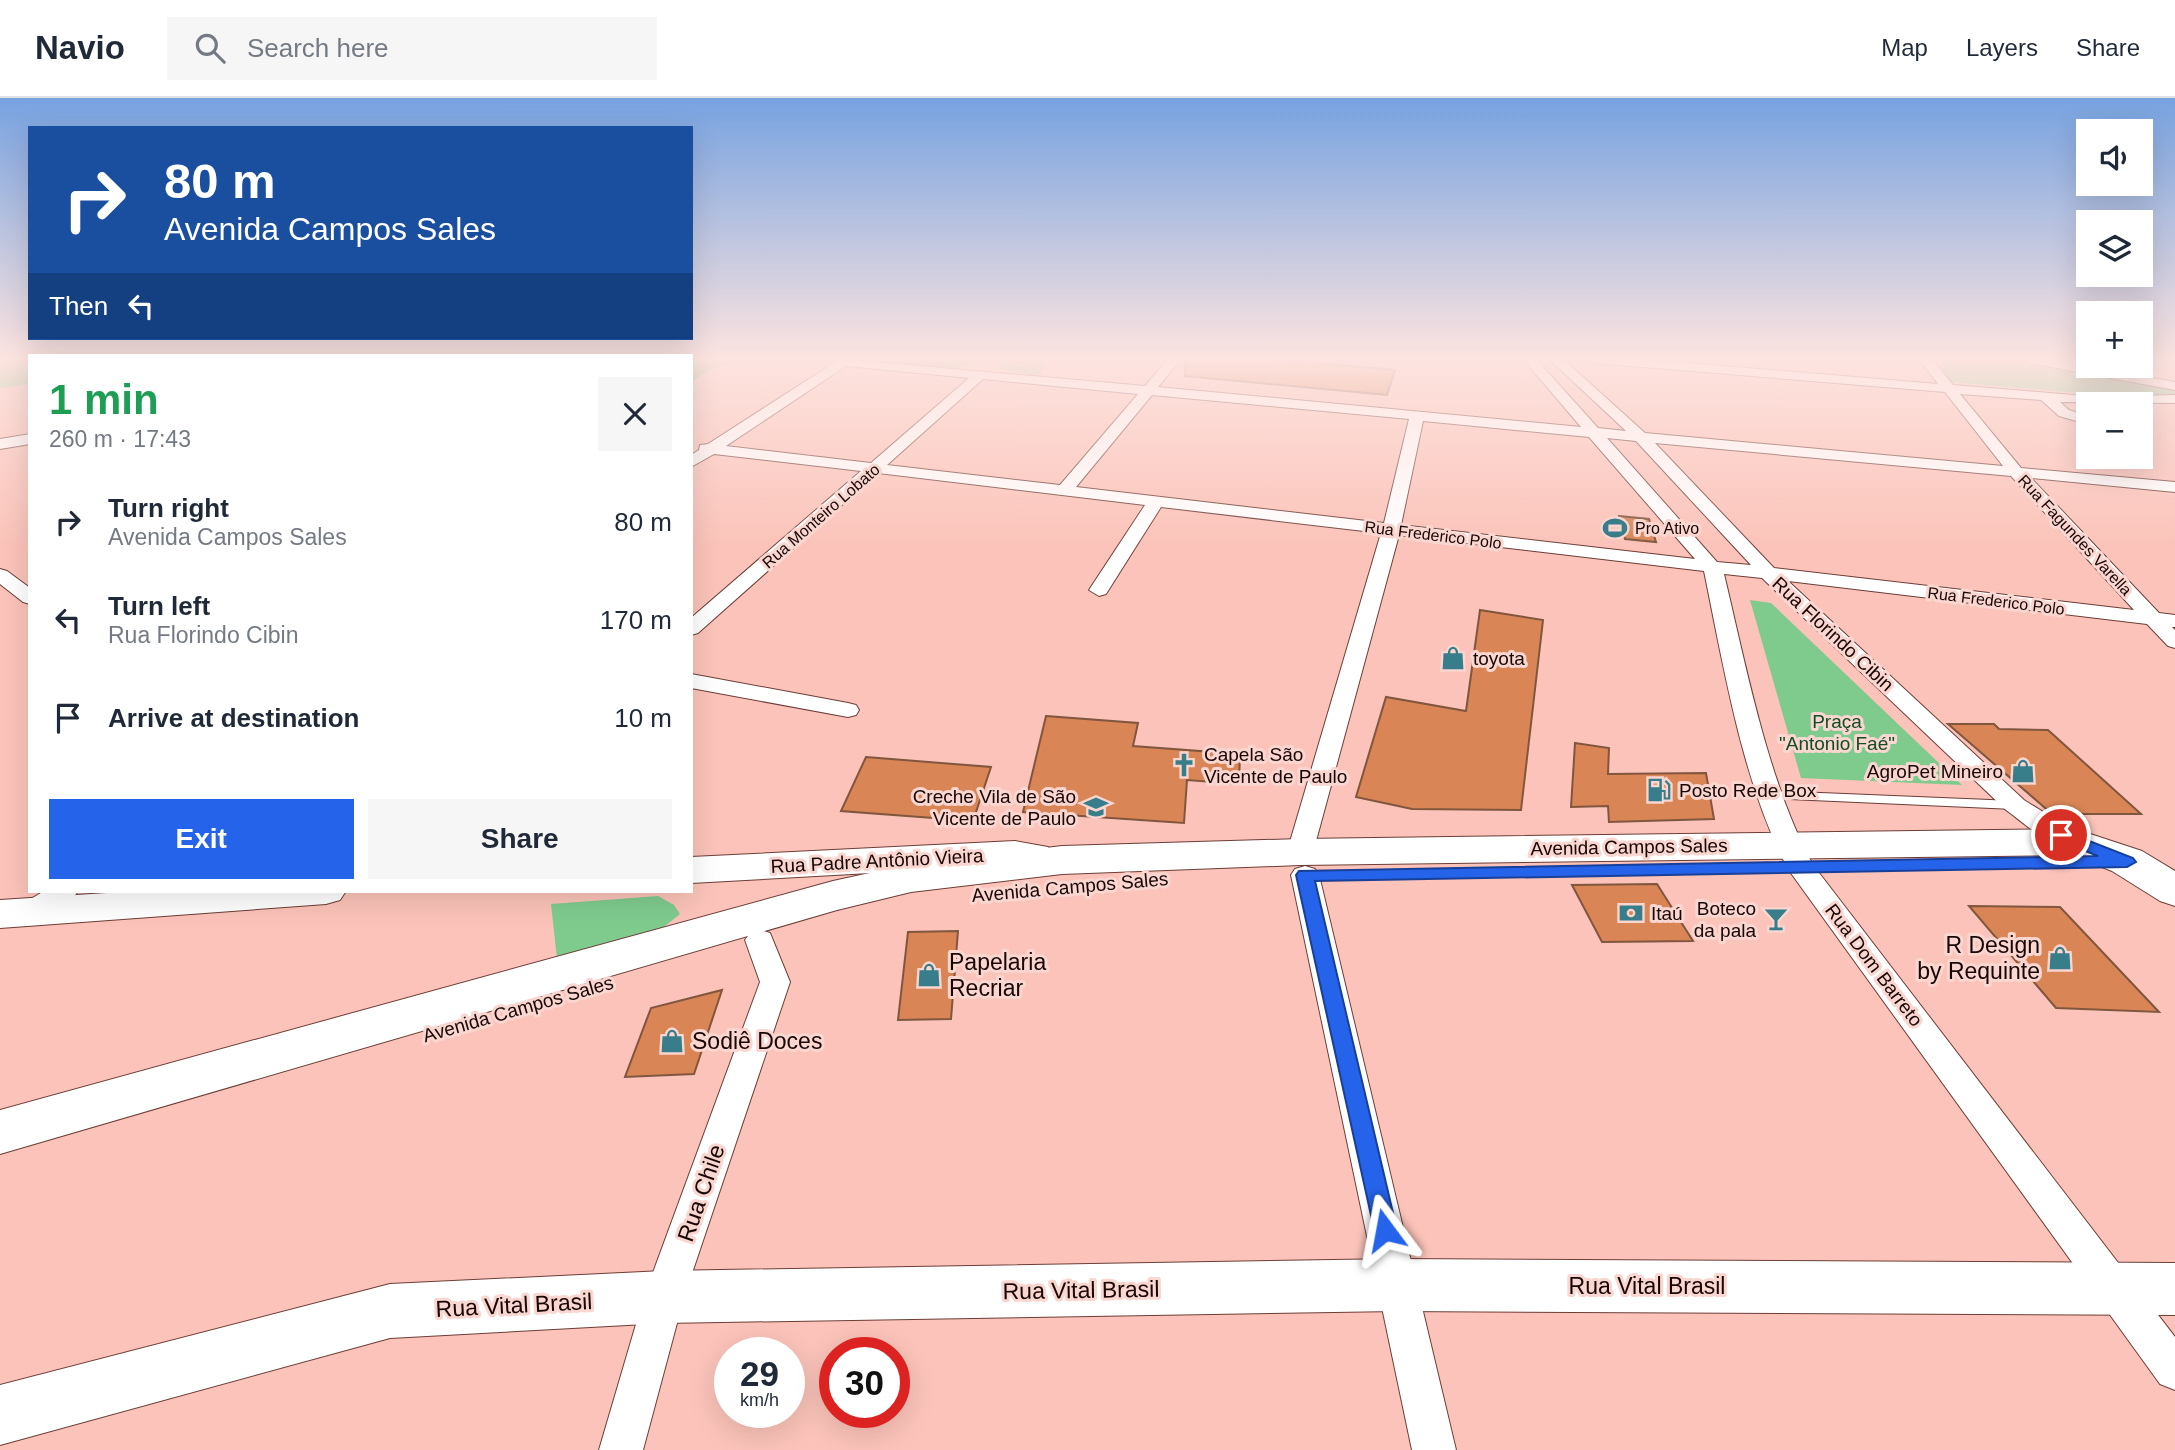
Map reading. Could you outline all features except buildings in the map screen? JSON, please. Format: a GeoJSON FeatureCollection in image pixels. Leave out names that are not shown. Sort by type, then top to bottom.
{"type":"FeatureCollection","features":[{"type":"Feature","properties":{"kind":"main road","name":"Avenida Campos Sales"},"geometry":{"type":"LineString","coordinates":[[1796,857],[2075,842]]}},
{"type":"Feature","properties":{"kind":"main road","name":"Rua Florindo Cibin"},"geometry":{"type":"LineString","coordinates":[[2075,842],[2127,862],[2175,891]]}},
{"type":"Feature","properties":{"kind":"main road","name":"Avenida Campos Sales"},"geometry":{"type":"LineString","coordinates":[[0,1132],[834,895],[911,878],[1062,860],[1302,864],[1796,857],[2175,861]]}},
{"type":"Feature","properties":{"kind":"main road","name":"Avenida Campos Sales"},"geometry":{"type":"LineString","coordinates":[[0,1159],[846,916],[930,899],[1302,864]]}},
{"type":"Feature","properties":{"kind":"street"},"geometry":{"type":"LineString","coordinates":[[693,461],[751,422]]}},
{"type":"Feature","properties":{"kind":"street","name":"Rua Monteiro Lobato"},"geometry":{"type":"LineString","coordinates":[[693,627],[927,422]]}},
{"type":"Feature","properties":{"kind":"street"},"geometry":{"type":"LineString","coordinates":[[1063,492],[1123,422]]}},
{"type":"Feature","properties":{"kind":"street"},"geometry":{"type":"LineString","coordinates":[[1416,422],[1391,530],[1302,864],[1434,1450]]}},
{"type":"Feature","properties":{"kind":"street"},"geometry":{"type":"LineString","coordinates":[[1475,422],[2175,488]]}},
{"type":"Feature","properties":{"kind":"street","name":"Rua Dom Barreto"},"geometry":{"type":"LineString","coordinates":[[1586,422],[1713,568],[1738,680],[1770,795],[1796,857],[2175,1370]]}},
{"type":"Feature","properties":{"kind":"street","name":"Rua Florindo Cibin"},"geometry":{"type":"LineString","coordinates":[[1625,422],[1770,575],[2015,805],[2047,828],[2075,842]]}},
{"type":"Feature","properties":{"kind":"street","name":"Rua Fagundes Varella"},"geometry":{"type":"LineString","coordinates":[[1975,422],[2016,472],[2175,642]]}},
{"type":"Feature","properties":{"kind":"street"},"geometry":{"type":"LineString","coordinates":[[0,444],[28,439]]}},
{"type":"Feature","properties":{"kind":"street","name":"Rua Frederico Polo"},"geometry":{"type":"LineString","coordinates":[[693,447],[2175,621]]}},
{"type":"Feature","properties":{"kind":"street"},"geometry":{"type":"LineString","coordinates":[[1099,590],[1155,503]]}},
{"type":"Feature","properties":{"kind":"street"},"geometry":{"type":"LineString","coordinates":[[0,575],[28,596]]}},
{"type":"Feature","properties":{"kind":"street"},"geometry":{"type":"LineString","coordinates":[[693,681],[848,710]]}},
{"type":"Feature","properties":{"kind":"street","name":"Rua Padre Antônio Vieira"},"geometry":{"type":"LineString","coordinates":[[693,870],[1015,853],[1062,860]]}},
{"type":"Feature","properties":{"kind":"street"},"geometry":{"type":"LineString","coordinates":[[15,913],[60,893]]}},
{"type":"Feature","properties":{"kind":"street"},"geometry":{"type":"LineString","coordinates":[[15,913],[298,893]]}},
{"type":"Feature","properties":{"kind":"street","name":"Rua Chile"},"geometry":{"type":"LineString","coordinates":[[621,1450],[664,1297],[775,982],[760,940]]}},
{"type":"Feature","properties":{"kind":"street","name":"Rua Vital Brasil"},"geometry":{"type":"LineString","coordinates":[[0,1415],[390,1311],[664,1297],[1397,1285],[2175,1289]]}},
{"type":"Feature","properties":{"kind":"lane"},"geometry":{"type":"LineString","coordinates":[[1770,795],[2015,805]]}},
{"type":"Feature","properties":{"kind":"green space","name":"Praça \"Antonio Faé\""},"geometry":{"type":"Polygon","coordinates":[[[1750,600],[1771,603],[1962,785],[1801,778],[1750,600]]]}},
{"type":"Feature","properties":{"kind":"green space"},"geometry":{"type":"Polygon","coordinates":[[[658,896],[674,905],[680,914],[649,939],[557,959],[551,904],[658,896]]]}},
{"type":"Feature","properties":{"kind":"place","name":"Pro Ativo"},"geometry":{"type":"Point","coordinates":[1615,528]}},
{"type":"Feature","properties":{"kind":"place","name":"toyota"},"geometry":{"type":"Point","coordinates":[1453,658]}},
{"type":"Feature","properties":{"kind":"place","name":"Capela São Vicente de Paulo"},"geometry":{"type":"Point","coordinates":[1184,765]}},
{"type":"Feature","properties":{"kind":"place","name":"AgroPet Mineiro"},"geometry":{"type":"Point","coordinates":[2023,771]}},
{"type":"Feature","properties":{"kind":"place","name":"Posto Rede Box"},"geometry":{"type":"Point","coordinates":[1659,790]}},
{"type":"Feature","properties":{"kind":"place","name":"Creche Vila de São Vicente de Paulo"},"geometry":{"type":"Point","coordinates":[1096,807]}},
{"type":"Feature","properties":{"kind":"place","name":"Itaú"},"geometry":{"type":"Point","coordinates":[1631,913]}},
{"type":"Feature","properties":{"kind":"place","name":"Boteco da pala"},"geometry":{"type":"Point","coordinates":[1776,919]}},
{"type":"Feature","properties":{"kind":"place","name":"R Design by Requinte"},"geometry":{"type":"Point","coordinates":[2060,958]}},
{"type":"Feature","properties":{"kind":"place","name":"Papelaria Recriar"},"geometry":{"type":"Point","coordinates":[929,975]}},
{"type":"Feature","properties":{"kind":"place","name":"Sodiê Doces"},"geometry":{"type":"Point","coordinates":[672,1041]}},
{"type":"Feature","properties":{"kind":"route"},"geometry":{"type":"LineString","coordinates":[[1385,1230],[1305,875],[2127,862],[2061,835]]}}]}
